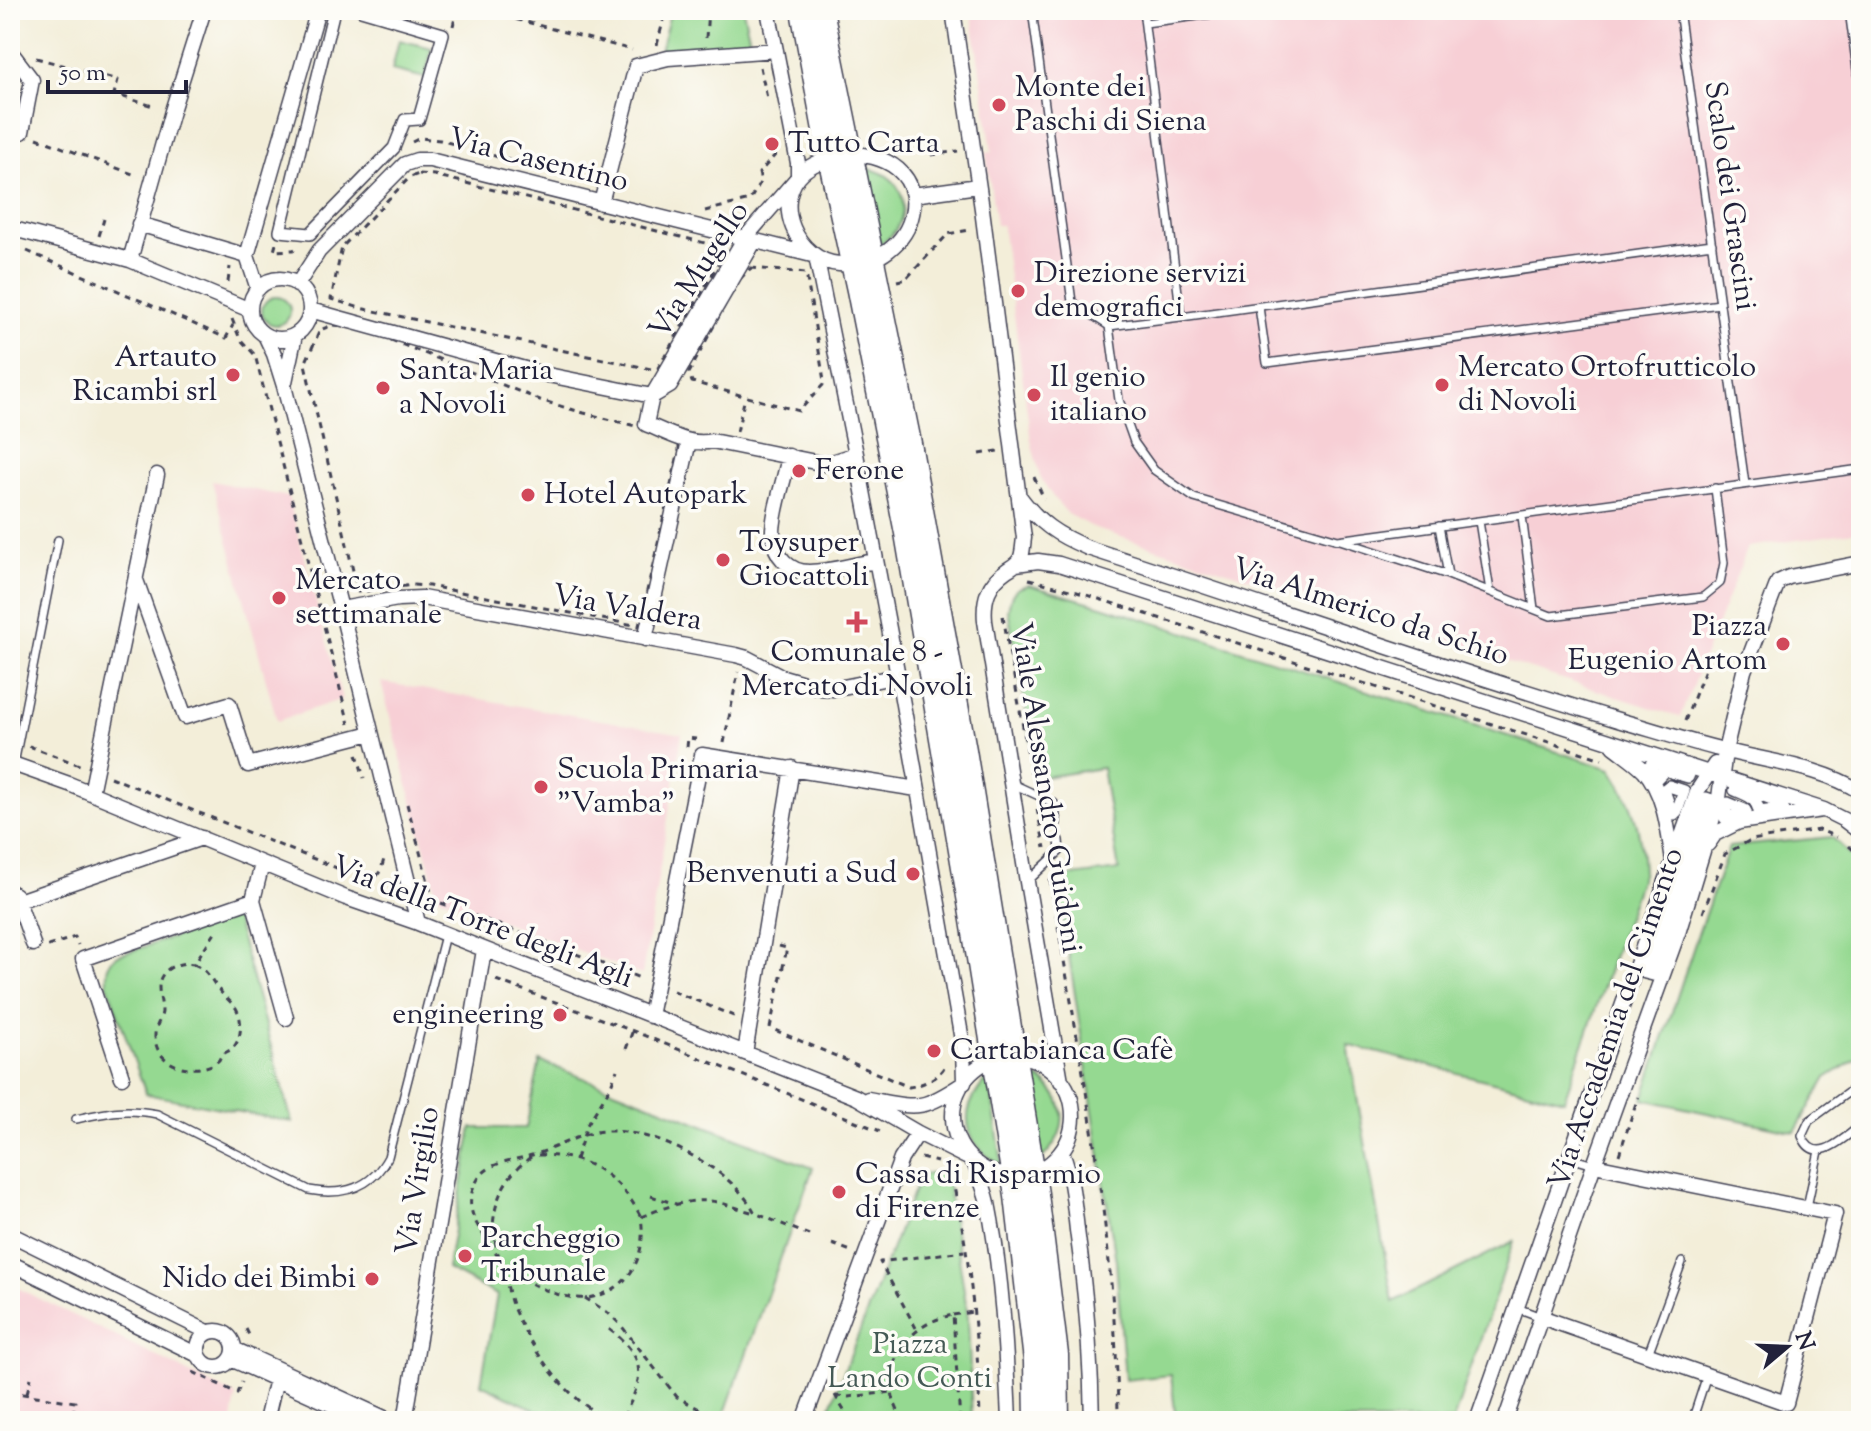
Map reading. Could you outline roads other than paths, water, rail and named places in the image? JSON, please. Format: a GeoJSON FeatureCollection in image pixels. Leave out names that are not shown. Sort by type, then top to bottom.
{"type":"FeatureCollection","features":[{"type":"Feature","properties":{"kind":"main road"},"geometry":{"type":"LineString","coordinates":[[803,10],[840,156],[862,261],[908,438],[964,750],[1004,1058],[1056,1355],[1057,1421]]}},
{"type":"Feature","properties":{"kind":"main road"},"geometry":{"type":"LineString","coordinates":[[821,10],[840,156]]}},
{"type":"Feature","properties":{"kind":"main road"},"geometry":{"type":"LineString","coordinates":[[1023,1175],[1036,1361],[1037,1421]]}},
{"type":"Feature","properties":{"kind":"street"},"geometry":{"type":"LineString","coordinates":[[130,260],[204,10]]}},
{"type":"Feature","properties":{"kind":"street"},"geometry":{"type":"LineString","coordinates":[[258,289],[247,256],[318,10]]}},
{"type":"Feature","properties":{"kind":"street"},"geometry":{"type":"LineString","coordinates":[[334,10],[280,231],[310,234],[394,148],[405,120],[419,119],[443,34],[361,10]]}},
{"type":"Feature","properties":{"kind":"street"},"geometry":{"type":"LineString","coordinates":[[768,10],[798,163],[798,177],[789,200],[792,227],[799,241],[816,256],[835,264],[862,261],[884,253],[902,237],[912,215],[913,195],[906,177],[891,163],[871,156],[840,156],[815,163],[798,177]]}},
{"type":"Feature","properties":{"kind":"street"},"geometry":{"type":"LineString","coordinates":[[953,10],[1024,538],[1019,571]]}},
{"type":"Feature","properties":{"kind":"street"},"geometry":{"type":"LineString","coordinates":[[601,203],[636,66],[661,56],[776,50]]}},
{"type":"Feature","properties":{"kind":"street"},"geometry":{"type":"LineString","coordinates":[[10,51],[32,80],[22,132]]}},
{"type":"Feature","properties":{"kind":"street","name":"Via Casentino"},"geometry":{"type":"LineString","coordinates":[[297,285],[319,251],[410,161],[430,160],[816,256]]}},
{"type":"Feature","properties":{"kind":"street","name":"Via Mugello"},"geometry":{"type":"LineString","coordinates":[[652,396],[749,240],[798,177]]}},
{"type":"Feature","properties":{"kind":"street"},"geometry":{"type":"LineString","coordinates":[[913,195],[978,186]]}},
{"type":"Feature","properties":{"kind":"street"},"geometry":{"type":"LineString","coordinates":[[139,224],[247,256]]}},
{"type":"Feature","properties":{"kind":"street"},"geometry":{"type":"LineString","coordinates":[[10,228],[130,260],[250,310]]}},
{"type":"Feature","properties":{"kind":"street"},"geometry":{"type":"LineString","coordinates":[[816,256],[898,676],[963,1046],[964,1082]]}},
{"type":"Feature","properties":{"kind":"street"},"geometry":{"type":"LineString","coordinates":[[276,280],[297,285],[307,296],[310,310],[305,325],[295,335],[277,339],[265,335],[254,326],[250,310],[258,289],[276,280]]}},
{"type":"Feature","properties":{"kind":"street"},"geometry":{"type":"LineString","coordinates":[[310,310],[543,374],[652,396],[646,424],[689,441],[712,441],[825,464],[856,454]]}},
{"type":"Feature","properties":{"kind":"street"},"geometry":{"type":"LineString","coordinates":[[265,335],[284,386],[418,923]]}},
{"type":"Feature","properties":{"kind":"street"},"geometry":{"type":"LineString","coordinates":[[284,386],[295,335]]}},
{"type":"Feature","properties":{"kind":"street"},"geometry":{"type":"LineString","coordinates":[[645,639],[689,441]]}},
{"type":"Feature","properties":{"kind":"street"},"geometry":{"type":"LineString","coordinates":[[789,456],[773,533],[777,551],[786,564],[809,572],[876,561]]}},
{"type":"Feature","properties":{"kind":"street"},"geometry":{"type":"LineString","coordinates":[[91,793],[157,475]]}},
{"type":"Feature","properties":{"kind":"street","name":"Via Almerico da Schio"},"geometry":{"type":"LineString","coordinates":[[1017,494],[1049,529],[1088,548],[1563,703],[1725,751],[1815,772],[1861,792]]}},
{"type":"Feature","properties":{"kind":"street","name":"Via Almerico da Schio"},"geometry":{"type":"LineString","coordinates":[[1019,571],[1038,561],[1059,564],[1717,774],[1824,810],[1861,833]]}},
{"type":"Feature","properties":{"kind":"street"},"geometry":{"type":"LineString","coordinates":[[1725,751],[1744,671],[1778,582],[1789,577],[1861,563]]}},
{"type":"Feature","properties":{"kind":"street","name":"Viale Alessandro Guidoni"},"geometry":{"type":"LineString","coordinates":[[1019,571],[997,578],[990,586],[984,607],[1061,1081],[1073,1113],[1071,1131],[1062,1152]]}},
{"type":"Feature","properties":{"kind":"street"},"geometry":{"type":"LineString","coordinates":[[136,580],[185,717],[229,704],[248,765],[371,733]]}},
{"type":"Feature","properties":{"kind":"street","name":"Via Valdera"},"geometry":{"type":"LineString","coordinates":[[341,609],[422,598],[736,655],[783,677],[821,688],[833,689],[898,676]]}},
{"type":"Feature","properties":{"kind":"street","name":"Via Accademia del Cimento"},"geometry":{"type":"LineString","coordinates":[[1600,737],[1637,763],[1652,782],[1659,798],[1674,864]]}},
{"type":"Feature","properties":{"kind":"street","name":"Via Accademia del Cimento"},"geometry":{"type":"LineString","coordinates":[[1505,1421],[1541,1317],[1608,1164],[1719,798],[1717,774],[1725,751]]}},
{"type":"Feature","properties":{"kind":"street"},"geometry":{"type":"LineString","coordinates":[[645,1014],[656,984],[702,755],[917,789]]}},
{"type":"Feature","properties":{"kind":"street","name":"Via della Torre degli Agli"},"geometry":{"type":"LineString","coordinates":[[12,764],[856,1097],[974,1161]]}},
{"type":"Feature","properties":{"kind":"street"},"geometry":{"type":"LineString","coordinates":[[745,1053],[792,768]]}},
{"type":"Feature","properties":{"kind":"street","name":"Via Accademia del Cimento"},"geometry":{"type":"LineString","coordinates":[[1477,1421],[1698,790],[1717,774]]}},
{"type":"Feature","properties":{"kind":"street"},"geometry":{"type":"LineString","coordinates":[[1706,798],[1712,800],[1653,975],[1645,973],[1706,798]]}},
{"type":"Feature","properties":{"kind":"street"},"geometry":{"type":"LineString","coordinates":[[1698,867],[1709,842],[1723,829],[1739,822],[1824,810]]}},
{"type":"Feature","properties":{"kind":"street"},"geometry":{"type":"LineString","coordinates":[[33,944],[14,896],[202,838]]}},
{"type":"Feature","properties":{"kind":"street"},"geometry":{"type":"LineString","coordinates":[[262,864],[253,900],[286,1018]]}},
{"type":"Feature","properties":{"kind":"street"},"geometry":{"type":"LineString","coordinates":[[122,1077],[83,959],[253,900]]}},
{"type":"Feature","properties":{"kind":"street","name":"Via Virgilio"},"geometry":{"type":"LineString","coordinates":[[405,1421],[484,950]]}},
{"type":"Feature","properties":{"kind":"street"},"geometry":{"type":"LineString","coordinates":[[1009,1421],[1006,1346],[988,1201],[974,1161],[961,1144],[954,1124],[955,1102],[964,1082],[978,1068],[1004,1058],[1035,1061],[1061,1081]]}},
{"type":"Feature","properties":{"kind":"street","name":"Via della Torre degli Agli"},"geometry":{"type":"LineString","coordinates":[[856,1097],[910,1107],[921,1106],[964,1082]]}},
{"type":"Feature","properties":{"kind":"street"},"geometry":{"type":"LineString","coordinates":[[804,1421],[901,1159],[918,1133]]}},
{"type":"Feature","properties":{"kind":"street"},"geometry":{"type":"LineString","coordinates":[[974,1161],[993,1173],[1023,1175],[1052,1162],[1062,1152],[1069,1171],[1084,1282],[1092,1421]]}},
{"type":"Feature","properties":{"kind":"street"},"geometry":{"type":"LineString","coordinates":[[1541,1317],[1786,1403],[1835,1214],[1608,1164]]}},
{"type":"Feature","properties":{"kind":"street"},"geometry":{"type":"LineString","coordinates":[[10,1234],[208,1332],[226,1333],[233,1343],[233,1354],[222,1366],[211,1367],[198,1355],[10,1263]]}},
{"type":"Feature","properties":{"kind":"street"},"geometry":{"type":"LineString","coordinates":[[198,1355],[200,1339],[208,1332]]}},
{"type":"Feature","properties":{"kind":"street"},"geometry":{"type":"LineString","coordinates":[[233,1354],[276,1379],[368,1421]]}},
{"type":"Feature","properties":{"kind":"street"},"geometry":{"type":"LineString","coordinates":[[233,1354],[391,1421]]}},
{"type":"Feature","properties":{"kind":"street"},"geometry":{"type":"LineString","coordinates":[[266,1421],[276,1379]]}},
{"type":"Feature","properties":{"kind":"lane"},"geometry":{"type":"LineString","coordinates":[[1032,10],[1072,302],[1109,326],[1712,244]]}},
{"type":"Feature","properties":{"kind":"lane"},"geometry":{"type":"LineString","coordinates":[[1143,10],[1181,317]]}},
{"type":"Feature","properties":{"kind":"lane"},"geometry":{"type":"LineString","coordinates":[[1145,23],[1243,10]]}},
{"type":"Feature","properties":{"kind":"lane","name":"Scalo dei Grascini"},"geometry":{"type":"LineString","coordinates":[[1679,10],[1745,484]]}},
{"type":"Feature","properties":{"kind":"lane"},"geometry":{"type":"LineString","coordinates":[[1849,10],[1861,100]]}},
{"type":"Feature","properties":{"kind":"lane"},"geometry":{"type":"LineString","coordinates":[[1259,307],[1267,363],[1720,304]]}},
{"type":"Feature","properties":{"kind":"lane"},"geometry":{"type":"LineString","coordinates":[[1109,326],[1119,400],[1134,442],[1154,470],[1194,498],[1448,575],[1551,616],[1703,597],[1720,583],[1724,563],[1715,488]]}},
{"type":"Feature","properties":{"kind":"lane"},"geometry":{"type":"LineString","coordinates":[[1338,540],[1861,469]]}},
{"type":"Feature","properties":{"kind":"lane"},"geometry":{"type":"LineString","coordinates":[[1522,516],[1534,609]]}},
{"type":"Feature","properties":{"kind":"lane"},"geometry":{"type":"LineString","coordinates":[[1479,521],[1490,591]]}},
{"type":"Feature","properties":{"kind":"lane"},"geometry":{"type":"LineString","coordinates":[[1439,526],[1448,575]]}},
{"type":"Feature","properties":{"kind":"lane"},"geometry":{"type":"LineString","coordinates":[[12,764],[58,540]]}},
{"type":"Feature","properties":{"kind":"lane"},"geometry":{"type":"LineString","coordinates":[[1012,784],[1054,803],[1057,823]]}},
{"type":"Feature","properties":{"kind":"lane"},"geometry":{"type":"LineString","coordinates":[[1027,882],[1060,851],[1059,840]]}},
{"type":"Feature","properties":{"kind":"lane"},"geometry":{"type":"LineString","coordinates":[[76,1119],[119,1110],[157,1114],[309,1190],[327,1193],[356,1187],[375,1176],[388,1157],[445,935]]}},
{"type":"Feature","properties":{"kind":"lane"},"geometry":{"type":"LineString","coordinates":[[1861,1083],[1817,1115],[1805,1127],[1802,1136],[1805,1143],[1819,1151],[1835,1144],[1861,1125]]}},
{"type":"Feature","properties":{"kind":"lane"},"geometry":{"type":"LineString","coordinates":[[1807,1208],[1819,1151]]}},
{"type":"Feature","properties":{"kind":"lane"},"geometry":{"type":"LineString","coordinates":[[1570,1158],[1608,1164]]}},
{"type":"Feature","properties":{"kind":"lane"},"geometry":{"type":"LineString","coordinates":[[1648,1354],[1682,1262]]}},
{"type":"Feature","properties":{"kind":"lane"},"geometry":{"type":"LineString","coordinates":[[1517,1308],[1541,1317]]}},
{"type":"Feature","properties":{"kind":"lane"},"geometry":{"type":"LineString","coordinates":[[1692,1421],[1707,1375]]}},
{"type":"Feature","properties":{"kind":"place","name":"Monte dei Paschi di Siena"},"geometry":{"type":"Point","coordinates":[999,105]}},
{"type":"Feature","properties":{"kind":"place","name":"Tutto Carta"},"geometry":{"type":"Point","coordinates":[772,144]}},
{"type":"Feature","properties":{"kind":"place","name":"Direzione servizi demografici"},"geometry":{"type":"Point","coordinates":[1018,291]}},
{"type":"Feature","properties":{"kind":"place","name":"Artauto Ricambi srl"},"geometry":{"type":"Point","coordinates":[233,375]}},
{"type":"Feature","properties":{"kind":"place","name":"Mercato Ortofrutticolo di Novoli"},"geometry":{"type":"Point","coordinates":[1442,385]}},
{"type":"Feature","properties":{"kind":"place","name":"Santa Maria a Novoli"},"geometry":{"type":"Point","coordinates":[383,388]}},
{"type":"Feature","properties":{"kind":"place","name":"Il genio italiano"},"geometry":{"type":"Point","coordinates":[1034,395]}},
{"type":"Feature","properties":{"kind":"place","name":"Ferone"},"geometry":{"type":"Point","coordinates":[799,471]}},
{"type":"Feature","properties":{"kind":"place","name":"Hotel Autopark"},"geometry":{"type":"Point","coordinates":[528,495]}},
{"type":"Feature","properties":{"kind":"place","name":"Toysuper Giocattoli"},"geometry":{"type":"Point","coordinates":[723,560]}},
{"type":"Feature","properties":{"kind":"place","name":"Mercato settimanale"},"geometry":{"type":"Point","coordinates":[279,598]}},
{"type":"Feature","properties":{"kind":"place","name":"Comunale 8 - Mercato di Novoli"},"geometry":{"type":"Point","coordinates":[857,622]}},
{"type":"Feature","properties":{"kind":"place","name":"Piazza Eugenio Artom"},"geometry":{"type":"Point","coordinates":[1783,644]}},
{"type":"Feature","properties":{"kind":"place","name":"Scuola Primaria \"Vamba\""},"geometry":{"type":"Point","coordinates":[541,787]}},
{"type":"Feature","properties":{"kind":"place","name":"Benvenuti a Sud"},"geometry":{"type":"Point","coordinates":[913,874]}},
{"type":"Feature","properties":{"kind":"place","name":"engineering"},"geometry":{"type":"Point","coordinates":[560,1015]}},
{"type":"Feature","properties":{"kind":"place","name":"Cartabianca Cafè"},"geometry":{"type":"Point","coordinates":[934,1051]}},
{"type":"Feature","properties":{"kind":"place","name":"Cassa di Risparmio di Firenze"},"geometry":{"type":"Point","coordinates":[839,1192]}},
{"type":"Feature","properties":{"kind":"place","name":"Parcheggio Tribunale"},"geometry":{"type":"Point","coordinates":[465,1256]}},
{"type":"Feature","properties":{"kind":"place","name":"Nido dei Bimbi"},"geometry":{"type":"Point","coordinates":[372,1279]}},
{"type":"Feature","properties":{"kind":"park label","name":"Piazza Lando Conti"},"geometry":{"type":"Point","coordinates":[910,1362]}}]}
